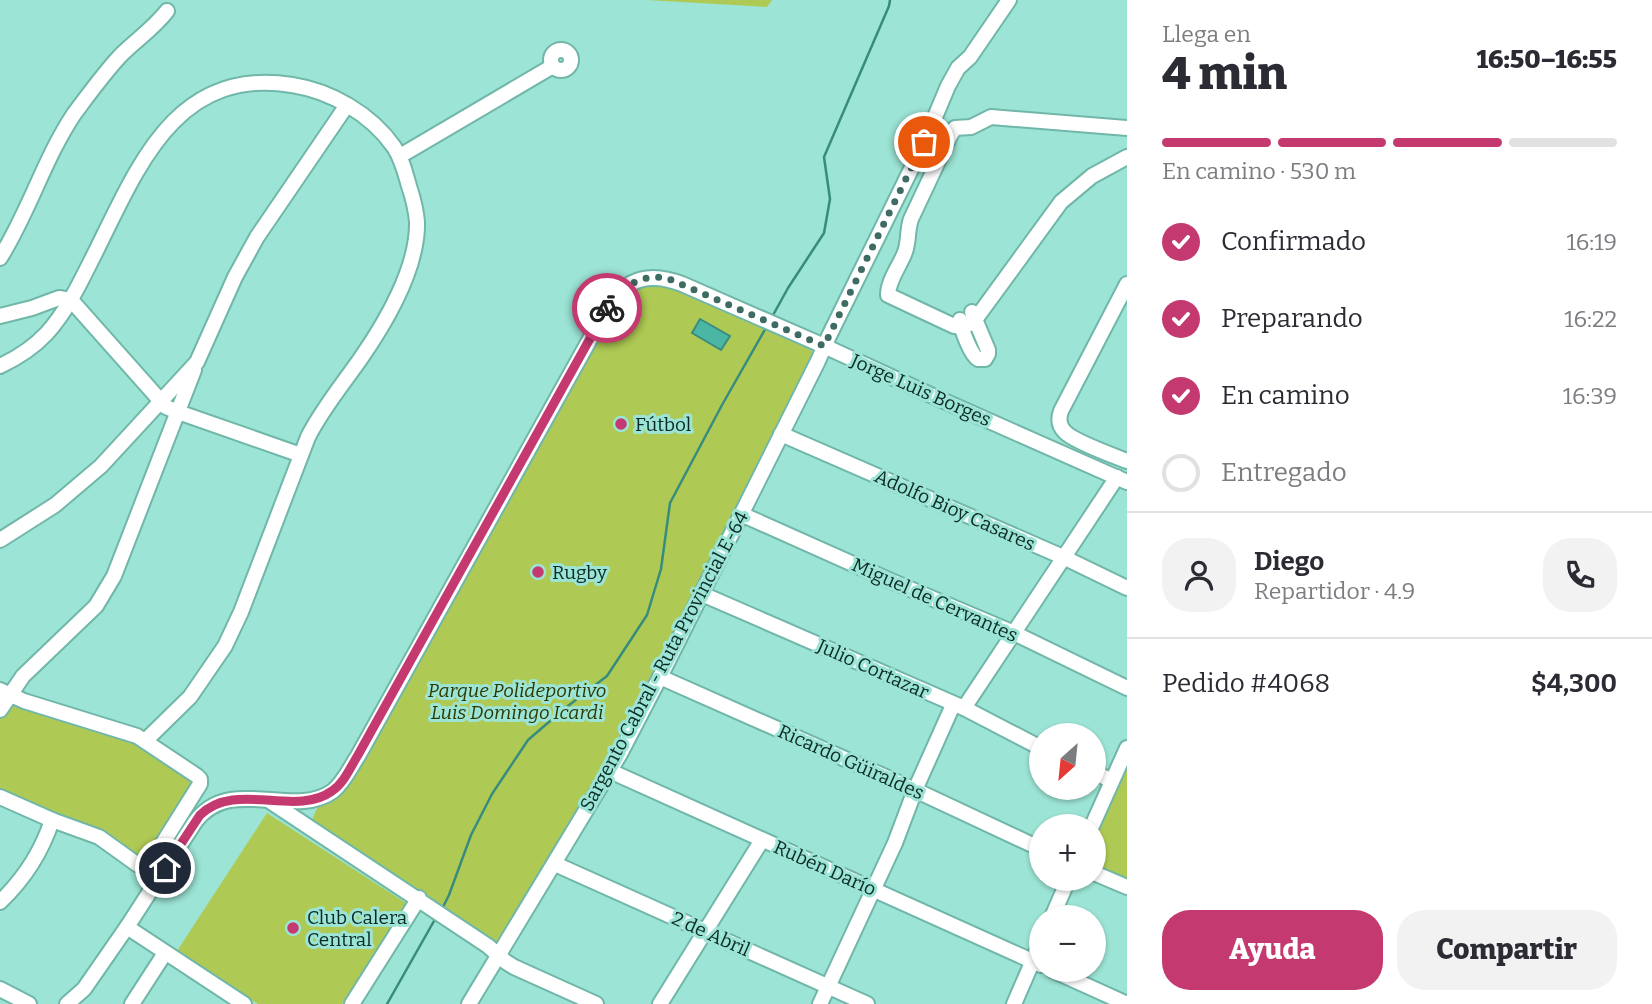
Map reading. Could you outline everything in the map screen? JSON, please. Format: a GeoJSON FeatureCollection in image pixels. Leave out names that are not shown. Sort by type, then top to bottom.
{"type":"FeatureCollection","features":[{"type":"Feature","properties":{"kind":"street","name":"Sargento Cabral - Ruta Provincial E-64"},"geometry":{"type":"LineString","coordinates":[[470,1004],[610,771],[782,434],[952,79],[1009,0]]}},
{"type":"Feature","properties":{"kind":"street"},"geometry":{"type":"LineString","coordinates":[[0,258],[61,136],[75,114],[118,58],[157,24],[167,11]]}},
{"type":"Feature","properties":{"kind":"street"},"geometry":{"type":"LineString","coordinates":[[400,156],[553,66]]}},
{"type":"Feature","properties":{"kind":"street"},"geometry":{"type":"LineString","coordinates":[[0,366],[34,345],[54,325],[71,300],[143,161],[180,115],[211,94],[234,86],[267,83],[314,90],[347,105],[376,126],[400,156],[417,221],[407,270],[383,322],[308,437],[241,612],[225,646],[190,697],[145,741]]}},
{"type":"Feature","properties":{"kind":"street"},"geometry":{"type":"LineString","coordinates":[[0,710],[5,693],[91,612],[102,598],[120,564],[197,362],[235,277],[257,237],[347,105]]}},
{"type":"Feature","properties":{"kind":"street"},"geometry":{"type":"LineString","coordinates":[[967,319],[953,317],[888,291],[905,253],[911,219],[955,128],[971,127],[991,117],[1127,128]]}},
{"type":"Feature","properties":{"kind":"street"},"geometry":{"type":"LineString","coordinates":[[967,319],[1059,197],[1091,169],[1127,150]]}},
{"type":"Feature","properties":{"kind":"street"},"geometry":{"type":"LineString","coordinates":[[967,319],[1061,202],[1092,176],[1127,157]]}},
{"type":"Feature","properties":{"kind":"street","name":"Jorge Luis Borges"},"geometry":{"type":"LineString","coordinates":[[324,796],[340,783],[358,755],[609,305],[636,281],[649,277],[667,278],[1122,479]]}},
{"type":"Feature","properties":{"kind":"street"},"geometry":{"type":"LineString","coordinates":[[1127,284],[1060,411],[1059,418],[1063,429],[1072,437],[1127,461]]}},
{"type":"Feature","properties":{"kind":"street"},"geometry":{"type":"LineString","coordinates":[[0,316],[59,298],[71,300],[166,407],[301,455]]}},
{"type":"Feature","properties":{"kind":"street"},"geometry":{"type":"LineString","coordinates":[[0,540],[55,505],[101,467],[197,362]]}},
{"type":"Feature","properties":{"kind":"street","name":"Adolfo Bioy Casares"},"geometry":{"type":"LineString","coordinates":[[782,434],[1063,557],[1127,588]]}},
{"type":"Feature","properties":{"kind":"street"},"geometry":{"type":"LineString","coordinates":[[820,1004],[894,843],[915,790],[959,706],[1014,633],[1063,557],[1122,479]]}},
{"type":"Feature","properties":{"kind":"street","name":"Miguel de Cervantes"},"geometry":{"type":"LineString","coordinates":[[741,514],[1014,633],[1127,688]]}},
{"type":"Feature","properties":{"kind":"street","name":"Julio Cortazar"},"geometry":{"type":"LineString","coordinates":[[702,594],[959,706],[1029,742]]}},
{"type":"Feature","properties":{"kind":"street","name":"Ricardo Güiraldes"},"geometry":{"type":"LineString","coordinates":[[660,677],[1029,843]]}},
{"type":"Feature","properties":{"kind":"street"},"geometry":{"type":"LineString","coordinates":[[0,797],[99,837],[138,865],[144,866],[151,862],[200,783],[197,776],[137,736],[5,693]]}},
{"type":"Feature","properties":{"kind":"street"},"geometry":{"type":"LineString","coordinates":[[1097,814],[1127,748]]}},
{"type":"Feature","properties":{"kind":"street","name":"Rubén Darío"},"geometry":{"type":"LineString","coordinates":[[610,771],[1029,959]]}},
{"type":"Feature","properties":{"kind":"street"},"geometry":{"type":"LineString","coordinates":[[1106,778],[1112,781]]}},
{"type":"Feature","properties":{"kind":"street"},"geometry":{"type":"LineString","coordinates":[[67,1004],[84,989],[206,809],[225,801],[307,800],[324,796]]}},
{"type":"Feature","properties":{"kind":"street"},"geometry":{"type":"LineString","coordinates":[[312,829],[307,819],[310,809],[324,796]]}},
{"type":"Feature","properties":{"kind":"street"},"geometry":{"type":"LineString","coordinates":[[268,800],[418,898],[514,967],[596,1004]]}},
{"type":"Feature","properties":{"kind":"street"},"geometry":{"type":"LineString","coordinates":[[0,902],[16,886],[33,862],[52,820]]}},
{"type":"Feature","properties":{"kind":"street"},"geometry":{"type":"LineString","coordinates":[[660,1004],[762,840]]}},
{"type":"Feature","properties":{"kind":"street","name":"2 de Abril"},"geometry":{"type":"LineString","coordinates":[[555,864],[867,1004]]}},
{"type":"Feature","properties":{"kind":"street"},"geometry":{"type":"LineString","coordinates":[[1106,878],[1127,887]]}},
{"type":"Feature","properties":{"kind":"street"},"geometry":{"type":"LineString","coordinates":[[352,1004],[418,898]]}},
{"type":"Feature","properties":{"kind":"street"},"geometry":{"type":"LineString","coordinates":[[127,927],[244,1004]]}},
{"type":"Feature","properties":{"kind":"street"},"geometry":{"type":"LineString","coordinates":[[132,1004],[165,953]]}},
{"type":"Feature","properties":{"kind":"street"},"geometry":{"type":"LineString","coordinates":[[1014,1004],[1029,977]]}},
{"type":"Feature","properties":{"kind":"street"},"geometry":{"type":"LineString","coordinates":[[1079,982],[1127,1003]]}},
{"type":"Feature","properties":{"kind":"street"},"geometry":{"type":"LineString","coordinates":[[0,989],[29,1004]]}},
{"type":"Feature","properties":{"kind":"green space"},"geometry":{"type":"Polygon","coordinates":[[[647,0],[772,0],[767,7],[647,0]]]}},
{"type":"Feature","properties":{"kind":"green space","name":"Parque Polideportivo Luis Domingo Icardi"},"geometry":{"type":"Polygon","coordinates":[[[658,280],[811,348],[813,353],[679,626],[607,764],[497,943],[312,821],[319,807],[332,799],[613,307],[630,288],[658,280]]]}},
{"type":"Feature","properties":{"kind":"green space"},"geometry":{"type":"Polygon","coordinates":[[[14,701],[139,743],[195,781],[146,860],[140,861],[0,791],[0,717],[14,701]]]}},
{"type":"Feature","properties":{"kind":"green space"},"geometry":{"type":"Polygon","coordinates":[[[1127,767],[1127,880],[1106,871],[1106,815],[1127,767]]]}},
{"type":"Feature","properties":{"kind":"green space","name":"Club Calera Central"},"geometry":{"type":"Polygon","coordinates":[[[267,813],[409,905],[342,1004],[258,1004],[177,951],[267,813]]]}},
{"type":"Feature","properties":{"kind":"shaded area"},"geometry":{"type":"Polygon","coordinates":[[[700,319],[730,336],[721,350],[692,333],[700,319]]]}},
{"type":"Feature","properties":{"kind":"waterway"},"geometry":{"type":"LineString","coordinates":[[772,317],[824,233],[830,199],[824,157],[890,0]]}},
{"type":"Feature","properties":{"kind":"waterway"},"geometry":{"type":"LineString","coordinates":[[442,909],[471,835],[492,794],[528,740],[607,676],[647,615],[661,569],[670,503],[767,326]]}},
{"type":"Feature","properties":{"kind":"waterway"},"geometry":{"type":"LineString","coordinates":[[387,1004],[434,921]]}},
{"type":"Feature","properties":{"kind":"way so far"},"geometry":{"type":"LineString","coordinates":[[607,308],[618,294],[636,281],[649,277],[667,278],[824,346],[924,142]]}},
{"type":"Feature","properties":{"kind":"place","name":"Fútbol"},"geometry":{"type":"Point","coordinates":[621,424]}},
{"type":"Feature","properties":{"kind":"place","name":"Rugby"},"geometry":{"type":"Point","coordinates":[538,572]}},
{"type":"Feature","properties":{"kind":"place","name":"Club Calera Central"},"geometry":{"type":"Point","coordinates":[293,928]}},
{"type":"Feature","properties":{"kind":"route"},"geometry":{"type":"LineString","coordinates":[[165,868],[206,809],[225,801],[245,799],[307,800],[330,793],[344,778],[607,308]]}}]}
